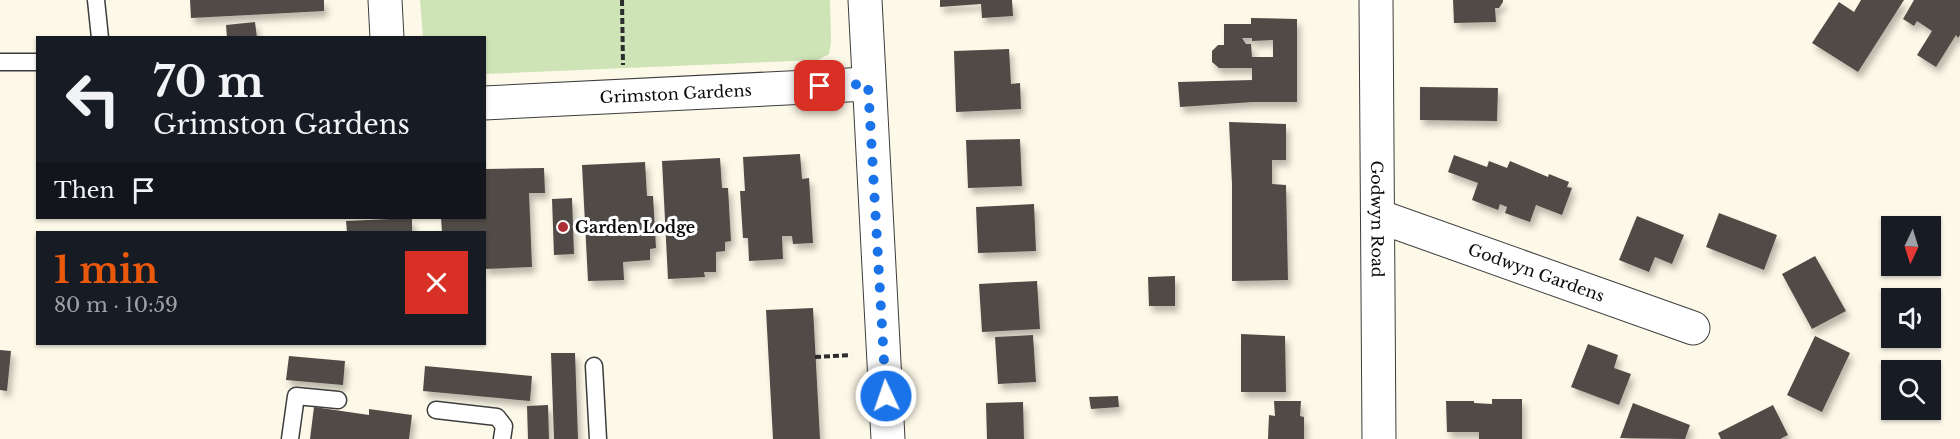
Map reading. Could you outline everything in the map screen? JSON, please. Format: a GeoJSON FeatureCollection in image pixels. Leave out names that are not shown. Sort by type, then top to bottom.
{"type":"FeatureCollection","features":[{"type":"Feature","properties":{"kind":"street"},"geometry":{"type":"LineString","coordinates":[[385,0],[387,36]]}},
{"type":"Feature","properties":{"kind":"street"},"geometry":{"type":"LineString","coordinates":[[865,0],[888,439]]}},
{"type":"Feature","properties":{"kind":"street","name":"Godwyn Road"},"geometry":{"type":"LineString","coordinates":[[1376,0],[1379,439]]}},
{"type":"Feature","properties":{"kind":"street","name":"Grimston Gardens"},"geometry":{"type":"LineString","coordinates":[[486,103],[868,84]]}},
{"type":"Feature","properties":{"kind":"street","name":"Godwyn Gardens"},"geometry":{"type":"LineString","coordinates":[[1378,216],[1693,328]]}},
{"type":"Feature","properties":{"kind":"lane"},"geometry":{"type":"LineString","coordinates":[[96,0],[100,36]]}},
{"type":"Feature","properties":{"kind":"lane"},"geometry":{"type":"LineString","coordinates":[[0,62],[36,62]]}},
{"type":"Feature","properties":{"kind":"lane"},"geometry":{"type":"LineString","coordinates":[[594,366],[598,439]]}},
{"type":"Feature","properties":{"kind":"lane"},"geometry":{"type":"LineString","coordinates":[[290,439],[297,396],[338,400]]}},
{"type":"Feature","properties":{"kind":"lane"},"geometry":{"type":"LineString","coordinates":[[436,410],[497,417],[504,426],[502,439]]}},
{"type":"Feature","properties":{"kind":"path"},"geometry":{"type":"LineString","coordinates":[[622,0],[624,96]]}},
{"type":"Feature","properties":{"kind":"green space"},"geometry":{"type":"Polygon","coordinates":[[[420,0],[830,0],[829,54],[818,60],[486,74],[486,36],[423,36],[420,0]]]}},
{"type":"Feature","properties":{"kind":"building"},"geometry":{"type":"Polygon","coordinates":[[[190,0],[324,0],[324,11],[191,18],[190,0]]]}},
{"type":"Feature","properties":{"kind":"building"},"geometry":{"type":"Polygon","coordinates":[[[940,0],[1012,0],[1013,16],[982,18],[981,4],[940,7],[940,0]]]}},
{"type":"Feature","properties":{"kind":"building"},"geometry":{"type":"Polygon","coordinates":[[[1453,0],[1503,0],[1503,2],[1499,8],[1495,8],[1496,22],[1454,23],[1453,0]]]}},
{"type":"Feature","properties":{"kind":"building"},"geometry":{"type":"Polygon","coordinates":[[[1861,0],[1904,0],[1858,72],[1812,43],[1839,2],[1854,12],[1861,0]]]}},
{"type":"Feature","properties":{"kind":"building"},"geometry":{"type":"Polygon","coordinates":[[[1914,0],[1960,0],[1960,35],[1958,38],[1956,35],[1936,67],[1917,55],[1932,31],[1917,21],[1914,26],[1903,19],[1914,0]]]}},
{"type":"Feature","properties":{"kind":"building"},"geometry":{"type":"Polygon","coordinates":[[[1251,18],[1297,19],[1297,102],[1253,102],[1180,107],[1178,82],[1252,80],[1252,68],[1219,68],[1212,62],[1212,51],[1218,45],[1224,45],[1224,24],[1251,24],[1251,18]],[[1242,38],[1246,44],[1251,44],[1252,57],[1273,57],[1273,40],[1252,41],[1252,38],[1242,38]]]}},
{"type":"Feature","properties":{"kind":"building"},"geometry":{"type":"Polygon","coordinates":[[[255,22],[257,36],[227,36],[226,25],[255,22]]]}},
{"type":"Feature","properties":{"kind":"building"},"geometry":{"type":"Polygon","coordinates":[[[1009,49],[1011,84],[1020,83],[1021,109],[956,112],[954,51],[1009,49]]]}},
{"type":"Feature","properties":{"kind":"building"},"geometry":{"type":"Polygon","coordinates":[[[1420,87],[1498,88],[1497,121],[1420,120],[1420,87]]]}},
{"type":"Feature","properties":{"kind":"building"},"geometry":{"type":"Polygon","coordinates":[[[1229,122],[1286,124],[1286,160],[1272,160],[1272,184],[1286,185],[1288,280],[1232,281],[1232,184],[1229,122]]]}},
{"type":"Feature","properties":{"kind":"building"},"geometry":{"type":"Polygon","coordinates":[[[1020,139],[1022,186],[968,188],[966,140],[1020,139]]]}},
{"type":"Feature","properties":{"kind":"building"},"geometry":{"type":"Polygon","coordinates":[[[800,154],[802,179],[809,178],[813,243],[793,244],[792,236],[782,236],[783,259],[749,261],[748,238],[743,238],[740,191],[745,191],[743,157],[800,154]]]}},
{"type":"Feature","properties":{"kind":"building"},"geometry":{"type":"Polygon","coordinates":[[[1454,155],[1487,167],[1489,161],[1507,168],[1510,161],[1548,177],[1549,174],[1569,182],[1567,187],[1572,188],[1562,215],[1536,205],[1530,222],[1505,213],[1507,207],[1500,204],[1498,210],[1472,200],[1478,183],[1448,172],[1454,155]]]}},
{"type":"Feature","properties":{"kind":"building"},"geometry":{"type":"Polygon","coordinates":[[[720,158],[722,188],[728,188],[731,241],[725,242],[725,251],[716,252],[716,272],[704,272],[705,277],[668,279],[662,161],[720,158]]]}},
{"type":"Feature","properties":{"kind":"building"},"geometry":{"type":"Polygon","coordinates":[[[645,162],[647,196],[653,196],[656,248],[650,249],[650,260],[623,262],[624,280],[588,281],[582,165],[645,162]]]}},
{"type":"Feature","properties":{"kind":"building"},"geometry":{"type":"Polygon","coordinates":[[[544,168],[545,193],[529,193],[532,267],[486,269],[486,231],[442,231],[441,219],[486,219],[486,169],[544,168]]]}},
{"type":"Feature","properties":{"kind":"building","name":"Garden Lodge"},"geometry":{"type":"Polygon","coordinates":[[[572,198],[574,254],[554,255],[552,199],[572,198]]]}},
{"type":"Feature","properties":{"kind":"building"},"geometry":{"type":"Polygon","coordinates":[[[1034,204],[1036,251],[978,253],[976,207],[1034,204]]]}},
{"type":"Feature","properties":{"kind":"building"},"geometry":{"type":"Polygon","coordinates":[[[1719,213],[1777,235],[1764,270],[1706,247],[1719,213]]]}},
{"type":"Feature","properties":{"kind":"building"},"geometry":{"type":"Polygon","coordinates":[[[1637,216],[1684,235],[1672,264],[1655,257],[1649,272],[1619,260],[1637,216]]]}},
{"type":"Feature","properties":{"kind":"building"},"geometry":{"type":"Polygon","coordinates":[[[412,219],[412,231],[347,231],[346,221],[412,219]]]}},
{"type":"Feature","properties":{"kind":"building"},"geometry":{"type":"Polygon","coordinates":[[[1815,256],[1846,311],[1812,329],[1782,274],[1815,256]]]}},
{"type":"Feature","properties":{"kind":"building"},"geometry":{"type":"Polygon","coordinates":[[[1175,276],[1175,306],[1149,306],[1148,277],[1175,276]]]}},
{"type":"Feature","properties":{"kind":"building"},"geometry":{"type":"Polygon","coordinates":[[[1037,281],[1040,329],[982,332],[979,284],[1037,281]]]}},
{"type":"Feature","properties":{"kind":"building"},"geometry":{"type":"Polygon","coordinates":[[[813,308],[820,439],[773,439],[766,310],[813,308]]]}},
{"type":"Feature","properties":{"kind":"building"},"geometry":{"type":"Polygon","coordinates":[[[1241,334],[1285,336],[1286,392],[1241,392],[1241,334]]]}},
{"type":"Feature","properties":{"kind":"building"},"geometry":{"type":"Polygon","coordinates":[[[1033,335],[1036,382],[998,384],[995,337],[1033,335]]]}},
{"type":"Feature","properties":{"kind":"building"},"geometry":{"type":"Polygon","coordinates":[[[1815,336],[1850,353],[1822,412],[1787,395],[1815,336]]]}},
{"type":"Feature","properties":{"kind":"building"},"geometry":{"type":"Polygon","coordinates":[[[1588,344],[1618,355],[1614,368],[1631,374],[1619,405],[1571,387],[1588,344]]]}},
{"type":"Feature","properties":{"kind":"building"},"geometry":{"type":"Polygon","coordinates":[[[0,350],[11,351],[7,391],[0,390],[0,350]]]}},
{"type":"Feature","properties":{"kind":"building"},"geometry":{"type":"Polygon","coordinates":[[[551,353],[575,353],[578,439],[554,439],[551,353]]]}},
{"type":"Feature","properties":{"kind":"building"},"geometry":{"type":"Polygon","coordinates":[[[289,356],[345,361],[343,385],[286,380],[289,356]]]}},
{"type":"Feature","properties":{"kind":"building"},"geometry":{"type":"Polygon","coordinates":[[[425,366],[532,376],[530,401],[423,391],[425,366]]]}},
{"type":"Feature","properties":{"kind":"building"},"geometry":{"type":"Polygon","coordinates":[[[1118,396],[1119,407],[1091,409],[1089,397],[1118,396]]]}},
{"type":"Feature","properties":{"kind":"building"},"geometry":{"type":"Polygon","coordinates":[[[1492,399],[1522,399],[1522,439],[1479,439],[1479,432],[1447,432],[1446,401],[1474,401],[1474,403],[1492,404],[1492,399]]]}},
{"type":"Feature","properties":{"kind":"building"},"geometry":{"type":"Polygon","coordinates":[[[1274,401],[1301,401],[1300,416],[1304,417],[1304,439],[1268,439],[1269,415],[1275,416],[1274,401]]]}},
{"type":"Feature","properties":{"kind":"building"},"geometry":{"type":"Polygon","coordinates":[[[1023,402],[1024,439],[987,439],[986,403],[1023,402]]]}},
{"type":"Feature","properties":{"kind":"building"},"geometry":{"type":"Polygon","coordinates":[[[1633,403],[1690,425],[1685,439],[1620,438],[1633,403]]]}},
{"type":"Feature","properties":{"kind":"building"},"geometry":{"type":"Polygon","coordinates":[[[548,405],[549,439],[528,439],[527,406],[548,405]]]}},
{"type":"Feature","properties":{"kind":"building"},"geometry":{"type":"Polygon","coordinates":[[[1773,405],[1788,435],[1780,439],[1721,439],[1718,433],[1773,405]]]}},
{"type":"Feature","properties":{"kind":"building"},"geometry":{"type":"Polygon","coordinates":[[[314,407],[369,415],[369,409],[412,415],[409,439],[310,439],[314,407]]]}},
{"type":"Feature","properties":{"kind":"place","name":"Garden Lodge"},"geometry":{"type":"Point","coordinates":[563,227]}},
{"type":"Feature","properties":{"kind":"route"},"geometry":{"type":"LineString","coordinates":[[820,86],[868,84],[886,396]]}}]}
